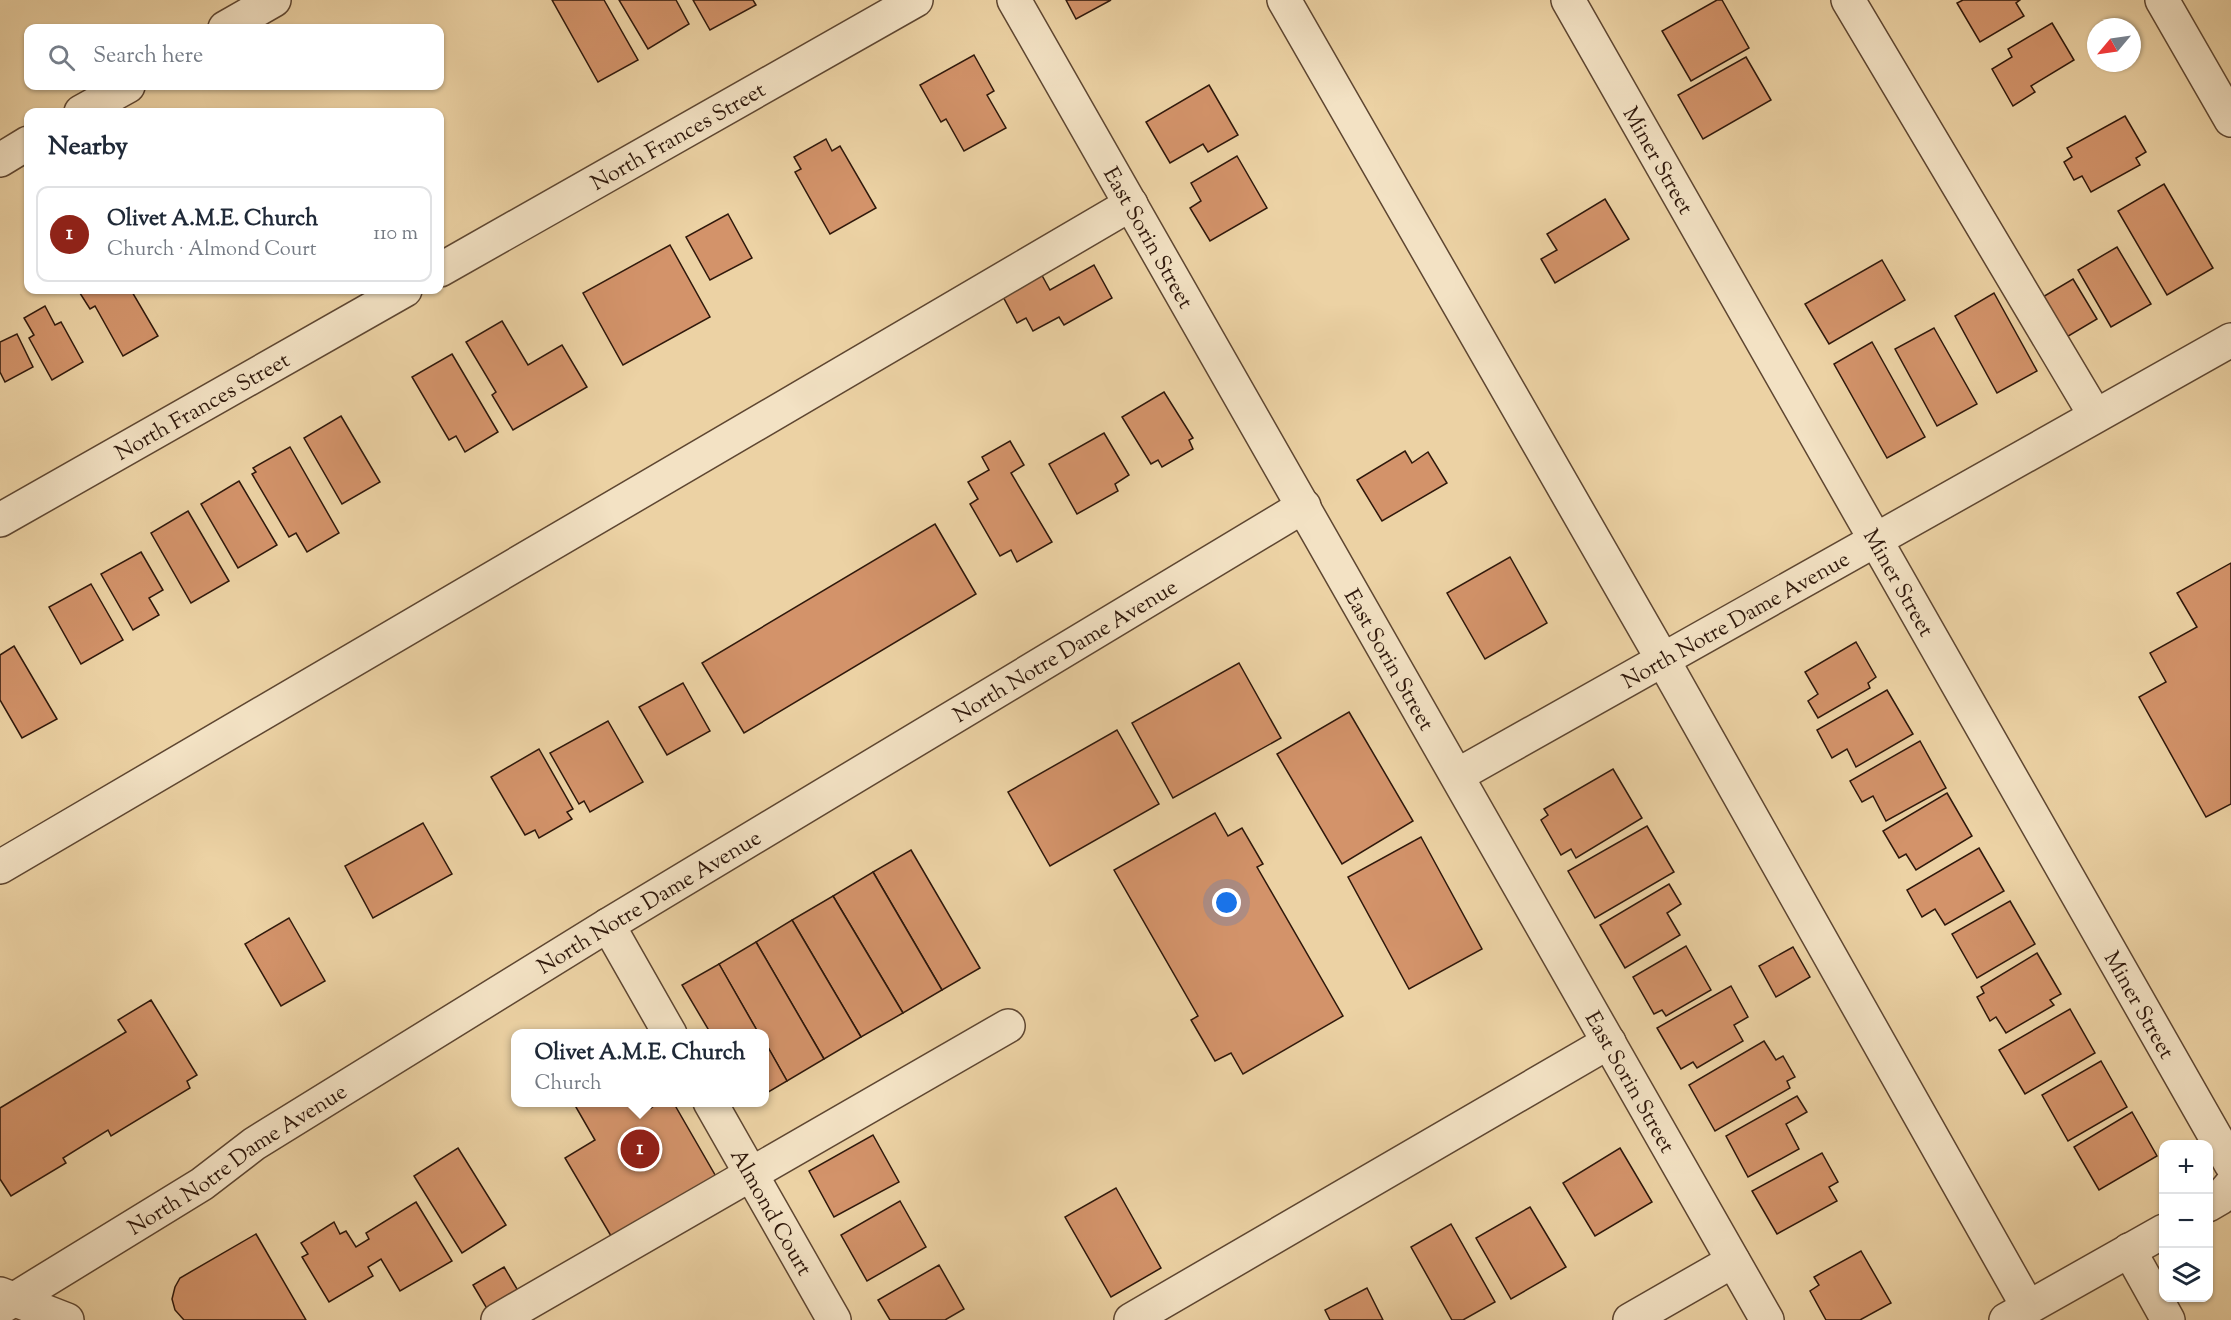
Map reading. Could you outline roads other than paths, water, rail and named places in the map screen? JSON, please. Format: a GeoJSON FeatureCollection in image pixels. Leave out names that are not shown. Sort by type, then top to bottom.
{"type":"FeatureCollection","features":[{"type":"Feature","properties":{"kind":"street"},"geometry":{"type":"LineString","coordinates":[[232,24],[274,0]]}},
{"type":"Feature","properties":{"kind":"street","name":"North Frances Street"},"geometry":{"type":"LineString","coordinates":[[444,268],[916,0]]}},
{"type":"Feature","properties":{"kind":"street","name":"East Sorin Street"},"geometry":{"type":"LineString","coordinates":[[1014,0],[1767,1320]]}},
{"type":"Feature","properties":{"kind":"street"},"geometry":{"type":"LineString","coordinates":[[1284,0],[1663,660],[2017,1313],[2159,1233]]}},
{"type":"Feature","properties":{"kind":"street","name":"Miner Street"},"geometry":{"type":"LineString","coordinates":[[1568,0],[2231,1164]]}},
{"type":"Feature","properties":{"kind":"street"},"geometry":{"type":"LineString","coordinates":[[1848,0],[2095,415]]}},
{"type":"Feature","properties":{"kind":"street"},"geometry":{"type":"LineString","coordinates":[[2162,0],[2231,120]]}},
{"type":"Feature","properties":{"kind":"street"},"geometry":{"type":"LineString","coordinates":[[88,108],[121,90]]}},
{"type":"Feature","properties":{"kind":"street"},"geometry":{"type":"LineString","coordinates":[[0,160],[24,145]]}},
{"type":"Feature","properties":{"kind":"street"},"geometry":{"type":"LineString","coordinates":[[0,867],[1131,204]]}},
{"type":"Feature","properties":{"kind":"street","name":"North Frances Street"},"geometry":{"type":"LineString","coordinates":[[0,520],[398,294]]}},
{"type":"Feature","properties":{"kind":"street","name":"North Notre Dame Avenue"},"geometry":{"type":"LineString","coordinates":[[1458,775],[2231,340]]}},
{"type":"Feature","properties":{"kind":"street","name":"North Notre Dame Avenue"},"geometry":{"type":"LineString","coordinates":[[5,1300],[202,1184],[254,1144],[608,925],[1304,506]]}},
{"type":"Feature","properties":{"kind":"street"},"geometry":{"type":"LineString","coordinates":[[608,925],[667,1029]]}},
{"type":"Feature","properties":{"kind":"street"},"geometry":{"type":"LineString","coordinates":[[498,1320],[1008,1026]]}},
{"type":"Feature","properties":{"kind":"street"},"geometry":{"type":"LineString","coordinates":[[1131,1320],[1610,1042]]}},
{"type":"Feature","properties":{"kind":"street","name":"Almond Court"},"geometry":{"type":"LineString","coordinates":[[713,1107],[834,1320]]}},
{"type":"Feature","properties":{"kind":"street"},"geometry":{"type":"LineString","coordinates":[[2213,1202],[2220,1198],[2231,1185]]}},
{"type":"Feature","properties":{"kind":"street"},"geometry":{"type":"LineString","coordinates":[[2129,1250],[2168,1320]]}},
{"type":"Feature","properties":{"kind":"street"},"geometry":{"type":"LineString","coordinates":[[1630,1320],[1733,1261]]}},
{"type":"Feature","properties":{"kind":"street"},"geometry":{"type":"LineString","coordinates":[[5,1300],[67,1320]]}},
{"type":"Feature","properties":{"kind":"place","name":"Olivet A.M.E. Church"},"geometry":{"type":"Point","coordinates":[640,1149]}}]}
